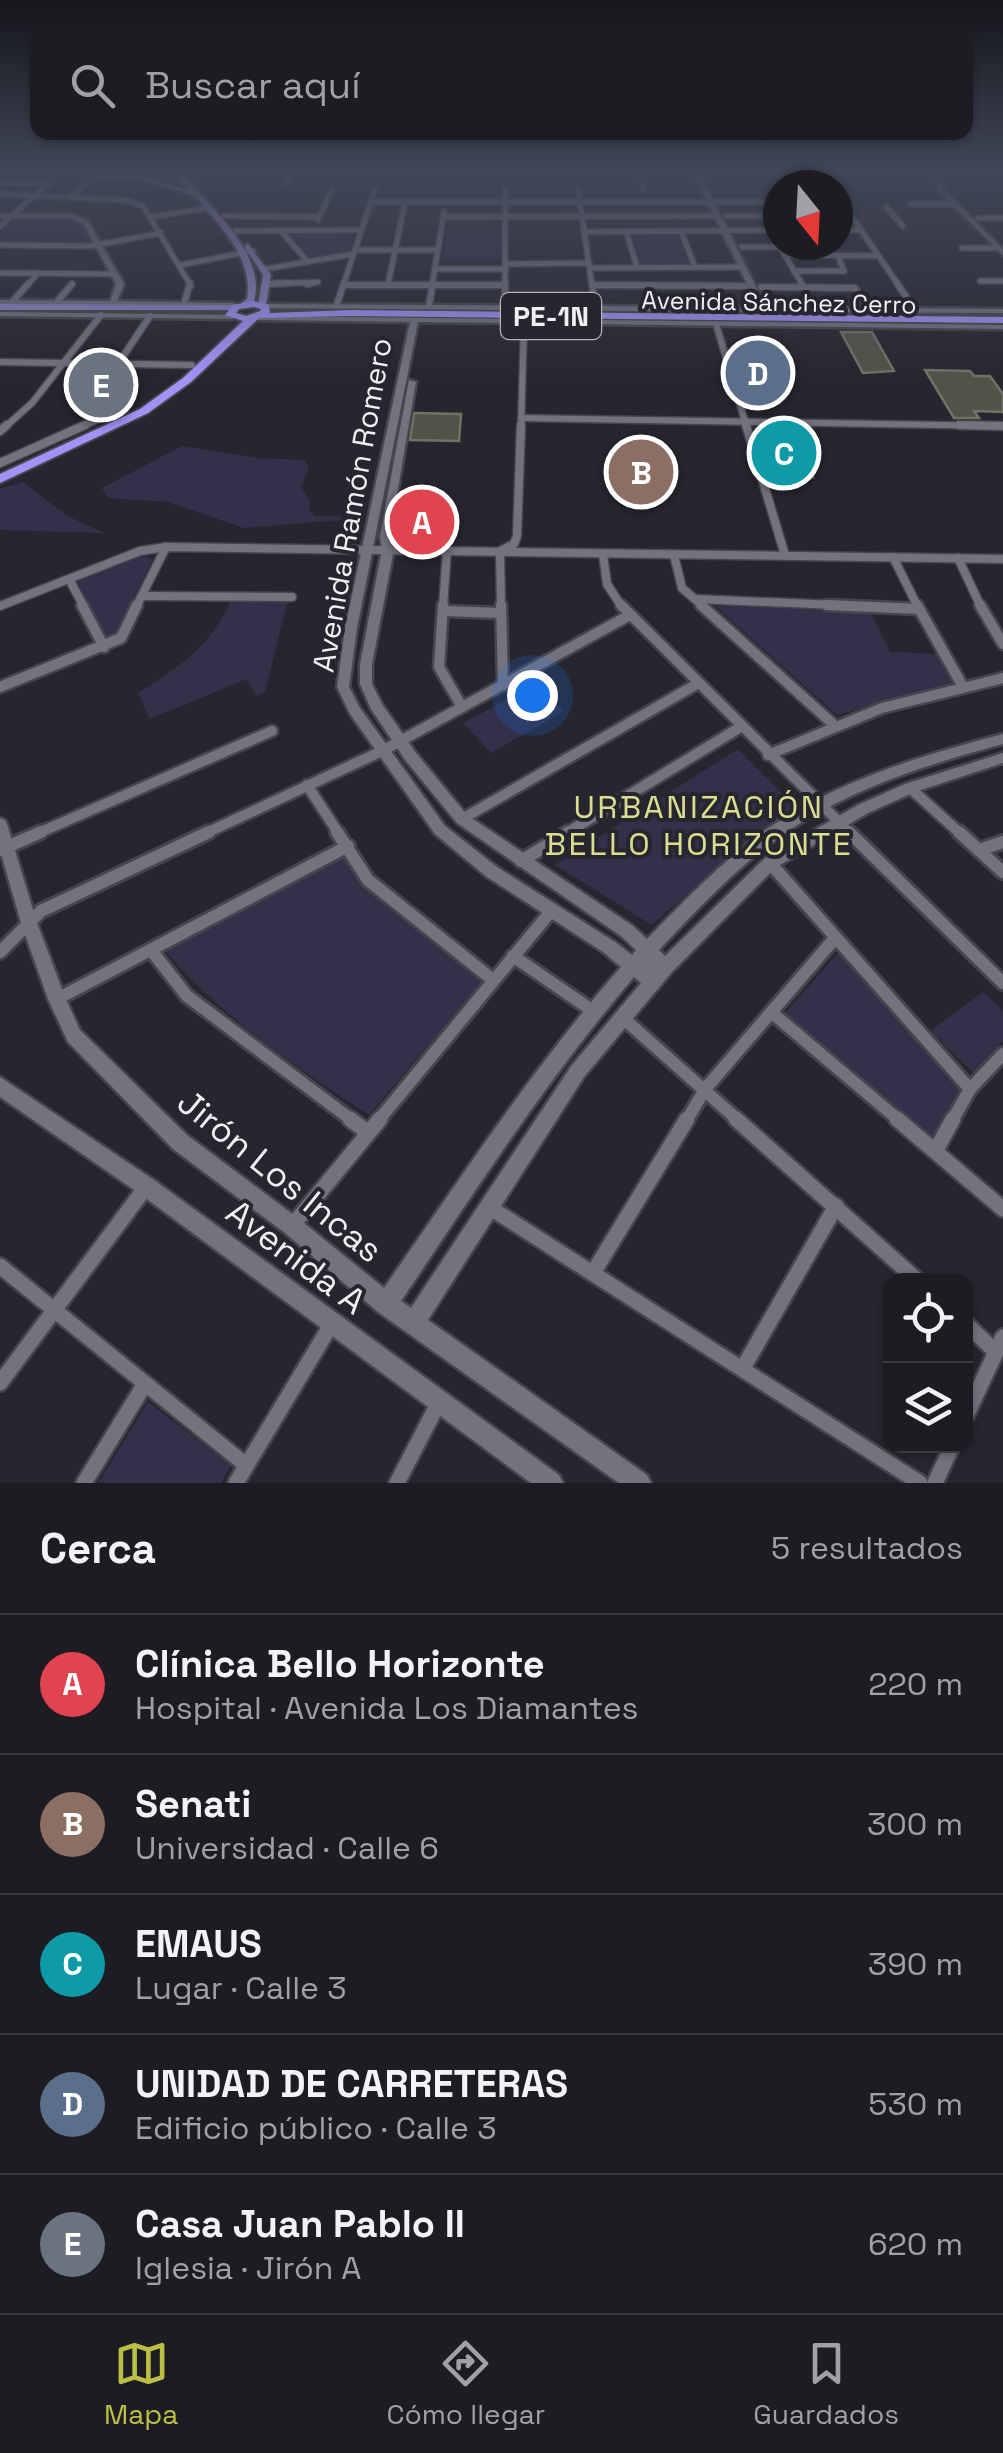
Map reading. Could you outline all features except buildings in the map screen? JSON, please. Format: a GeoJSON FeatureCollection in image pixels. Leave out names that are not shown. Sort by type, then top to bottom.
{"type":"FeatureCollection","features":[{"type":"Feature","properties":{"kind":"highway"},"geometry":{"type":"LineString","coordinates":[[448,312],[500,306]]}},
{"type":"Feature","properties":{"kind":"highway"},"geometry":{"type":"LineString","coordinates":[[610,307],[650,318],[694,317]]}},
{"type":"Feature","properties":{"kind":"highway"},"geometry":{"type":"LineString","coordinates":[[844,317],[893,310]]}},
{"type":"Feature","properties":{"kind":"highway","name":"PE-1N"},"geometry":{"type":"LineString","coordinates":[[236,311],[259,312]]}},
{"type":"Feature","properties":{"kind":"highway","name":"PE-1N"},"geometry":{"type":"LineString","coordinates":[[236,311],[259,312]]}},
{"type":"Feature","properties":{"kind":"highway"},"geometry":{"type":"LineString","coordinates":[[0,479],[187,380],[221,342],[236,311]]}},
{"type":"Feature","properties":{"kind":"highway"},"geometry":{"type":"LineString","coordinates":[[968,311],[1001,320]]}},
{"type":"Feature","properties":{"kind":"highway"},"geometry":{"type":"LineString","coordinates":[[0,471],[105,424],[146,399],[259,312]]}},
{"type":"Feature","properties":{"kind":"highway","name":"Avenida Sánchez Cerro"},"geometry":{"type":"LineString","coordinates":[[259,312],[1001,320]]}},
{"type":"Feature","properties":{"kind":"highway","name":"Avenida Sánchez Cerro"},"geometry":{"type":"LineString","coordinates":[[259,312],[768,315]]}},
{"type":"Feature","properties":{"kind":"highway"},"geometry":{"type":"LineString","coordinates":[[351,313],[397,320]]}},
{"type":"Feature","properties":{"kind":"highway"},"geometry":{"type":"LineString","coordinates":[[844,317],[898,326]]}},
{"type":"Feature","properties":{"kind":"main road"},"geometry":{"type":"LineString","coordinates":[[238,241],[266,270],[268,284],[259,312]]}},
{"type":"Feature","properties":{"kind":"main road"},"geometry":{"type":"LineString","coordinates":[[0,311],[236,311],[251,300],[256,282],[242,241]]}},
{"type":"Feature","properties":{"kind":"main road"},"geometry":{"type":"LineString","coordinates":[[140,304],[164,312],[182,308]]}},
{"type":"Feature","properties":{"kind":"main road"},"geometry":{"type":"LineString","coordinates":[[0,311],[236,311]]}},
{"type":"Feature","properties":{"kind":"street"},"geometry":{"type":"LineString","coordinates":[[97,241],[121,288],[113,303]]}},
{"type":"Feature","properties":{"kind":"street"},"geometry":{"type":"LineString","coordinates":[[0,245],[116,241]]}},
{"type":"Feature","properties":{"kind":"street"},"geometry":{"type":"LineString","coordinates":[[12,302],[182,308],[192,286],[166,241]]}},
{"type":"Feature","properties":{"kind":"street"},"geometry":{"type":"LineString","coordinates":[[290,241],[308,262]]}},
{"type":"Feature","properties":{"kind":"street"},"geometry":{"type":"LineString","coordinates":[[338,304],[357,241]]}},
{"type":"Feature","properties":{"kind":"street"},"geometry":{"type":"LineString","coordinates":[[388,285],[398,241]]}},
{"type":"Feature","properties":{"kind":"street"},"geometry":{"type":"LineString","coordinates":[[430,304],[439,241]]}},
{"type":"Feature","properties":{"kind":"street"},"geometry":{"type":"LineString","coordinates":[[500,306],[505,285],[505,241]]}},
{"type":"Feature","properties":{"kind":"street"},"geometry":{"type":"LineString","coordinates":[[585,241],[596,307]]}},
{"type":"Feature","properties":{"kind":"street"},"geometry":{"type":"LineString","coordinates":[[629,241],[637,267]]}},
{"type":"Feature","properties":{"kind":"street"},"geometry":{"type":"LineString","coordinates":[[685,241],[695,267]]}},
{"type":"Feature","properties":{"kind":"street"},"geometry":{"type":"LineString","coordinates":[[733,241],[768,315]]}},
{"type":"Feature","properties":{"kind":"street"},"geometry":{"type":"LineString","coordinates":[[737,241],[742,247],[743,263],[762,287],[768,315]]}},
{"type":"Feature","properties":{"kind":"street"},"geometry":{"type":"LineString","coordinates":[[868,241],[915,310]]}},
{"type":"Feature","properties":{"kind":"street"},"geometry":{"type":"LineString","coordinates":[[962,248],[1001,246]]}},
{"type":"Feature","properties":{"kind":"street"},"geometry":{"type":"LineString","coordinates":[[742,247],[763,247]]}},
{"type":"Feature","properties":{"kind":"street"},"geometry":{"type":"LineString","coordinates":[[266,270],[354,252],[438,250]]}},
{"type":"Feature","properties":{"kind":"street"},"geometry":{"type":"LineString","coordinates":[[181,264],[248,252]]}},
{"type":"Feature","properties":{"kind":"street"},"geometry":{"type":"LineString","coordinates":[[853,256],[878,256]]}},
{"type":"Feature","properties":{"kind":"street"},"geometry":{"type":"LineString","coordinates":[[788,260],[804,288]]}},
{"type":"Feature","properties":{"kind":"street"},"geometry":{"type":"LineString","coordinates":[[794,270],[844,271],[840,260]]}},
{"type":"Feature","properties":{"kind":"street"},"geometry":{"type":"LineString","coordinates":[[436,269],[695,267],[743,263]]}},
{"type":"Feature","properties":{"kind":"street"},"geometry":{"type":"LineString","coordinates":[[0,273],[115,274]]}},
{"type":"Feature","properties":{"kind":"street"},"geometry":{"type":"LineString","coordinates":[[0,311],[38,273]]}},
{"type":"Feature","properties":{"kind":"street"},"geometry":{"type":"LineString","coordinates":[[980,281],[1003,281]]}},
{"type":"Feature","properties":{"kind":"street"},"geometry":{"type":"LineString","coordinates":[[56,302],[72,284]]}},
{"type":"Feature","properties":{"kind":"street"},"geometry":{"type":"LineString","coordinates":[[268,284],[307,284]]}},
{"type":"Feature","properties":{"kind":"street"},"geometry":{"type":"LineString","coordinates":[[344,284],[505,285]]}},
{"type":"Feature","properties":{"kind":"street"},"geometry":{"type":"LineString","coordinates":[[592,285],[752,286]]}},
{"type":"Feature","properties":{"kind":"street"},"geometry":{"type":"LineString","coordinates":[[762,287],[855,288],[869,310]]}},
{"type":"Feature","properties":{"kind":"street","name":"Avenida Sánchez Cerro"},"geometry":{"type":"LineString","coordinates":[[259,312],[338,304],[430,304],[610,307],[898,326],[1001,320]]}},
{"type":"Feature","properties":{"kind":"street"},"geometry":{"type":"LineString","coordinates":[[0,311],[101,316],[150,316],[164,312]]}},
{"type":"Feature","properties":{"kind":"street","name":"Avenida Sánchez Cerro"},"geometry":{"type":"LineString","coordinates":[[259,312],[397,320],[524,322],[650,318],[716,324],[768,315],[968,311]]}},
{"type":"Feature","properties":{"kind":"street"},"geometry":{"type":"LineString","coordinates":[[0,431],[32,403],[101,316]]}},
{"type":"Feature","properties":{"kind":"street"},"geometry":{"type":"LineString","coordinates":[[118,364],[150,316]]}},
{"type":"Feature","properties":{"kind":"street","name":"Avenida Ramón Romero"},"geometry":{"type":"LineString","coordinates":[[418,320],[392,462],[351,628],[343,686],[440,830],[492,872],[652,981]]}},
{"type":"Feature","properties":{"kind":"street"},"geometry":{"type":"LineString","coordinates":[[500,551],[514,544],[517,536],[524,322]]}},
{"type":"Feature","properties":{"kind":"street"},"geometry":{"type":"LineString","coordinates":[[716,324],[785,555]]}},
{"type":"Feature","properties":{"kind":"street"},"geometry":{"type":"LineString","coordinates":[[0,362],[192,365]]}},
{"type":"Feature","properties":{"kind":"street"},"geometry":{"type":"LineString","coordinates":[[521,418],[1003,426]]}},
{"type":"Feature","properties":{"kind":"street"},"geometry":{"type":"LineString","coordinates":[[0,463],[105,424]]}},
{"type":"Feature","properties":{"kind":"street","name":"Avenida Ramón Romero"},"geometry":{"type":"LineString","coordinates":[[392,462],[385,536],[388,549],[366,684],[376,706],[462,819],[628,931],[665,966]]}},
{"type":"Feature","properties":{"kind":"street"},"geometry":{"type":"LineString","coordinates":[[0,687],[121,638],[166,547]]}},
{"type":"Feature","properties":{"kind":"street"},"geometry":{"type":"LineString","coordinates":[[0,606],[140,551],[166,547],[1003,558]]}},
{"type":"Feature","properties":{"kind":"street"},"geometry":{"type":"LineString","coordinates":[[447,550],[440,667],[462,707]]}},
{"type":"Feature","properties":{"kind":"street"},"geometry":{"type":"LineString","coordinates":[[500,551],[503,685]]}},
{"type":"Feature","properties":{"kind":"street"},"geometry":{"type":"LineString","coordinates":[[603,554],[608,584],[628,616],[1003,983]]}},
{"type":"Feature","properties":{"kind":"street"},"geometry":{"type":"LineString","coordinates":[[674,555],[682,588],[832,723]]}},
{"type":"Feature","properties":{"kind":"street"},"geometry":{"type":"LineString","coordinates":[[893,557],[962,685]]}},
{"type":"Feature","properties":{"kind":"street"},"geometry":{"type":"LineString","coordinates":[[958,558],[989,624],[1003,644]]}},
{"type":"Feature","properties":{"kind":"street"},"geometry":{"type":"LineString","coordinates":[[69,579],[104,647]]}},
{"type":"Feature","properties":{"kind":"street"},"geometry":{"type":"LineString","coordinates":[[142,596],[292,597]]}},
{"type":"Feature","properties":{"kind":"street"},"geometry":{"type":"LineString","coordinates":[[693,599],[919,609]]}},
{"type":"Feature","properties":{"kind":"street"},"geometry":{"type":"LineString","coordinates":[[444,611],[502,613]]}},
{"type":"Feature","properties":{"kind":"street"},"geometry":{"type":"LineString","coordinates":[[0,952],[41,911],[384,750],[628,616]]}},
{"type":"Feature","properties":{"kind":"street"},"geometry":{"type":"LineString","coordinates":[[768,756],[832,723],[962,685],[1003,678]]}},
{"type":"Feature","properties":{"kind":"street"},"geometry":{"type":"LineString","coordinates":[[462,819],[697,684]]}},
{"type":"Feature","properties":{"kind":"street"},"geometry":{"type":"LineString","coordinates":[[520,861],[739,728]]}},
{"type":"Feature","properties":{"kind":"street"},"geometry":{"type":"LineString","coordinates":[[4,848],[272,731]]}},
{"type":"Feature","properties":{"kind":"street"},"geometry":{"type":"LineString","coordinates":[[386,1304],[593,1011],[647,949],[718,879],[784,827],[867,784],[958,750],[1003,739]]}},
{"type":"Feature","properties":{"kind":"street"},"geometry":{"type":"LineString","coordinates":[[413,1324],[578,1072],[665,966],[770,863],[838,823],[910,788],[1003,758]]}},
{"type":"Feature","properties":{"kind":"street"},"geometry":{"type":"LineString","coordinates":[[307,785],[368,880],[492,980]]}},
{"type":"Feature","properties":{"kind":"street"},"geometry":{"type":"LineString","coordinates":[[910,788],[1003,872]]}},
{"type":"Feature","properties":{"kind":"street","name":"Jirón Los Incas"},"geometry":{"type":"LineString","coordinates":[[0,824],[29,923],[74,1036],[180,1142],[292,1226],[386,1304],[639,1483]]}},
{"type":"Feature","properties":{"kind":"street"},"geometry":{"type":"LineString","coordinates":[[979,850],[1003,842]]}},
{"type":"Feature","properties":{"kind":"street"},"geometry":{"type":"LineString","coordinates":[[57,999],[348,846]]}},
{"type":"Feature","properties":{"kind":"street"},"geometry":{"type":"LineString","coordinates":[[770,863],[970,1089]]}},
{"type":"Feature","properties":{"kind":"street"},"geometry":{"type":"LineString","coordinates":[[292,1226],[552,910]]}},
{"type":"Feature","properties":{"kind":"street"},"geometry":{"type":"LineString","coordinates":[[592,1274],[706,1088],[835,938]]}},
{"type":"Feature","properties":{"kind":"street"},"geometry":{"type":"LineString","coordinates":[[151,950],[187,996],[367,1132]]}},
{"type":"Feature","properties":{"kind":"street"},"geometry":{"type":"LineString","coordinates":[[513,956],[593,1011]]}},
{"type":"Feature","properties":{"kind":"street"},"geometry":{"type":"LineString","coordinates":[[772,1012],[1003,1209]]}},
{"type":"Feature","properties":{"kind":"street"},"geometry":{"type":"LineString","coordinates":[[622,1017],[910,1273]]}},
{"type":"Feature","properties":{"kind":"street"},"geometry":{"type":"LineString","coordinates":[[936,1150],[970,1089],[1003,1054]]}},
{"type":"Feature","properties":{"kind":"street","name":"Avenida A"},"geometry":{"type":"LineString","coordinates":[[0,1086],[146,1187],[552,1483]]}},
{"type":"Feature","properties":{"kind":"street"},"geometry":{"type":"LineString","coordinates":[[0,1383],[146,1187]]}},
{"type":"Feature","properties":{"kind":"street"},"geometry":{"type":"LineString","coordinates":[[742,1368],[836,1206]]}},
{"type":"Feature","properties":{"kind":"street"},"geometry":{"type":"LineString","coordinates":[[489,1207],[920,1483]]}},
{"type":"Feature","properties":{"kind":"street"},"geometry":{"type":"LineString","coordinates":[[0,1266],[246,1465]]}},
{"type":"Feature","properties":{"kind":"street"},"geometry":{"type":"LineString","coordinates":[[236,1483],[331,1325]]}},
{"type":"Feature","properties":{"kind":"street"},"geometry":{"type":"LineString","coordinates":[[973,1328],[999,1344],[973,1401]]}},
{"type":"Feature","properties":{"kind":"street"},"geometry":{"type":"LineString","coordinates":[[84,1483],[145,1384]]}},
{"type":"Feature","properties":{"kind":"street"},"geometry":{"type":"LineString","coordinates":[[397,1483],[439,1401]]}},
{"type":"Feature","properties":{"kind":"street"},"geometry":{"type":"LineString","coordinates":[[935,1483],[949,1453]]}},
{"type":"Feature","properties":{"kind":"shaded area"},"geometry":{"type":"Polygon","coordinates":[[[92,241],[94,245],[0,244],[92,241]]]}},
{"type":"Feature","properties":{"kind":"shaded area"},"geometry":{"type":"Polygon","coordinates":[[[294,241],[352,241],[348,254],[310,261],[294,241]]]}},
{"type":"Feature","properties":{"kind":"shaded area"},"geometry":{"type":"Polygon","coordinates":[[[446,241],[502,241],[501,259],[443,259],[446,241]]]}},
{"type":"Feature","properties":{"kind":"shaded area"},"geometry":{"type":"Polygon","coordinates":[[[632,241],[680,241],[690,266],[640,266],[632,241]]]}},
{"type":"Feature","properties":{"kind":"shaded area"},"geometry":{"type":"Polygon","coordinates":[[[182,446],[257,458],[304,460],[309,467],[301,487],[310,500],[309,510],[315,516],[340,516],[342,520],[244,528],[168,502],[108,498],[102,488],[182,446]]]}},
{"type":"Feature","properties":{"kind":"shaded area"},"geometry":{"type":"Polygon","coordinates":[[[23,482],[67,516],[105,533],[0,530],[0,489],[23,482]]]}},
{"type":"Feature","properties":{"kind":"shaded area"},"geometry":{"type":"Polygon","coordinates":[[[141,556],[153,559],[120,630],[106,641],[76,582],[141,556]]]}},
{"type":"Feature","properties":{"kind":"shaded area"},"geometry":{"type":"Polygon","coordinates":[[[231,599],[288,599],[265,692],[257,696],[246,679],[150,719],[138,693],[180,665],[205,642],[231,599]]]}},
{"type":"Feature","properties":{"kind":"shaded area"},"geometry":{"type":"Polygon","coordinates":[[[715,606],[869,609],[890,652],[938,654],[955,683],[837,715],[715,606]]]}},
{"type":"Feature","properties":{"kind":"shaded area"},"geometry":{"type":"Polygon","coordinates":[[[536,684],[564,711],[491,753],[463,723],[536,684]]]}},
{"type":"Feature","properties":{"kind":"shaded area"},"geometry":{"type":"Polygon","coordinates":[[[738,749],[798,809],[725,861],[652,925],[555,865],[738,749]]]}},
{"type":"Feature","properties":{"kind":"shaded area"},"geometry":{"type":"Polygon","coordinates":[[[343,855],[361,884],[482,982],[369,1115],[236,1020],[166,952],[343,855]]]}},
{"type":"Feature","properties":{"kind":"shaded area"},"geometry":{"type":"Polygon","coordinates":[[[839,952],[959,1090],[932,1138],[784,1014],[839,952]]]}},
{"type":"Feature","properties":{"kind":"shaded area"},"geometry":{"type":"Polygon","coordinates":[[[983,992],[1003,1011],[1003,1041],[974,1073],[930,1031],[983,992]]]}},
{"type":"Feature","properties":{"kind":"shaded area"},"geometry":{"type":"Polygon","coordinates":[[[148,1402],[231,1465],[221,1483],[98,1483],[148,1402]]]}},
{"type":"Feature","properties":{"kind":"place","name":"UNIDAD DE CARRETERAS"},"geometry":{"type":"Point","coordinates":[758,373]}},
{"type":"Feature","properties":{"kind":"place","name":"Casa Juan Pablo II"},"geometry":{"type":"Point","coordinates":[101,385]}},
{"type":"Feature","properties":{"kind":"place","name":"EMAUS"},"geometry":{"type":"Point","coordinates":[784,453]}},
{"type":"Feature","properties":{"kind":"place","name":"Senati"},"geometry":{"type":"Point","coordinates":[641,472]}},
{"type":"Feature","properties":{"kind":"place","name":"Clínica Bello Horizonte"},"geometry":{"type":"Point","coordinates":[422,522]}},
{"type":"Feature","properties":{"kind":"district","name":"URBANIZACIÓN BELLO HORIZONTE"},"geometry":{"type":"Point","coordinates":[699,826]}}]}
